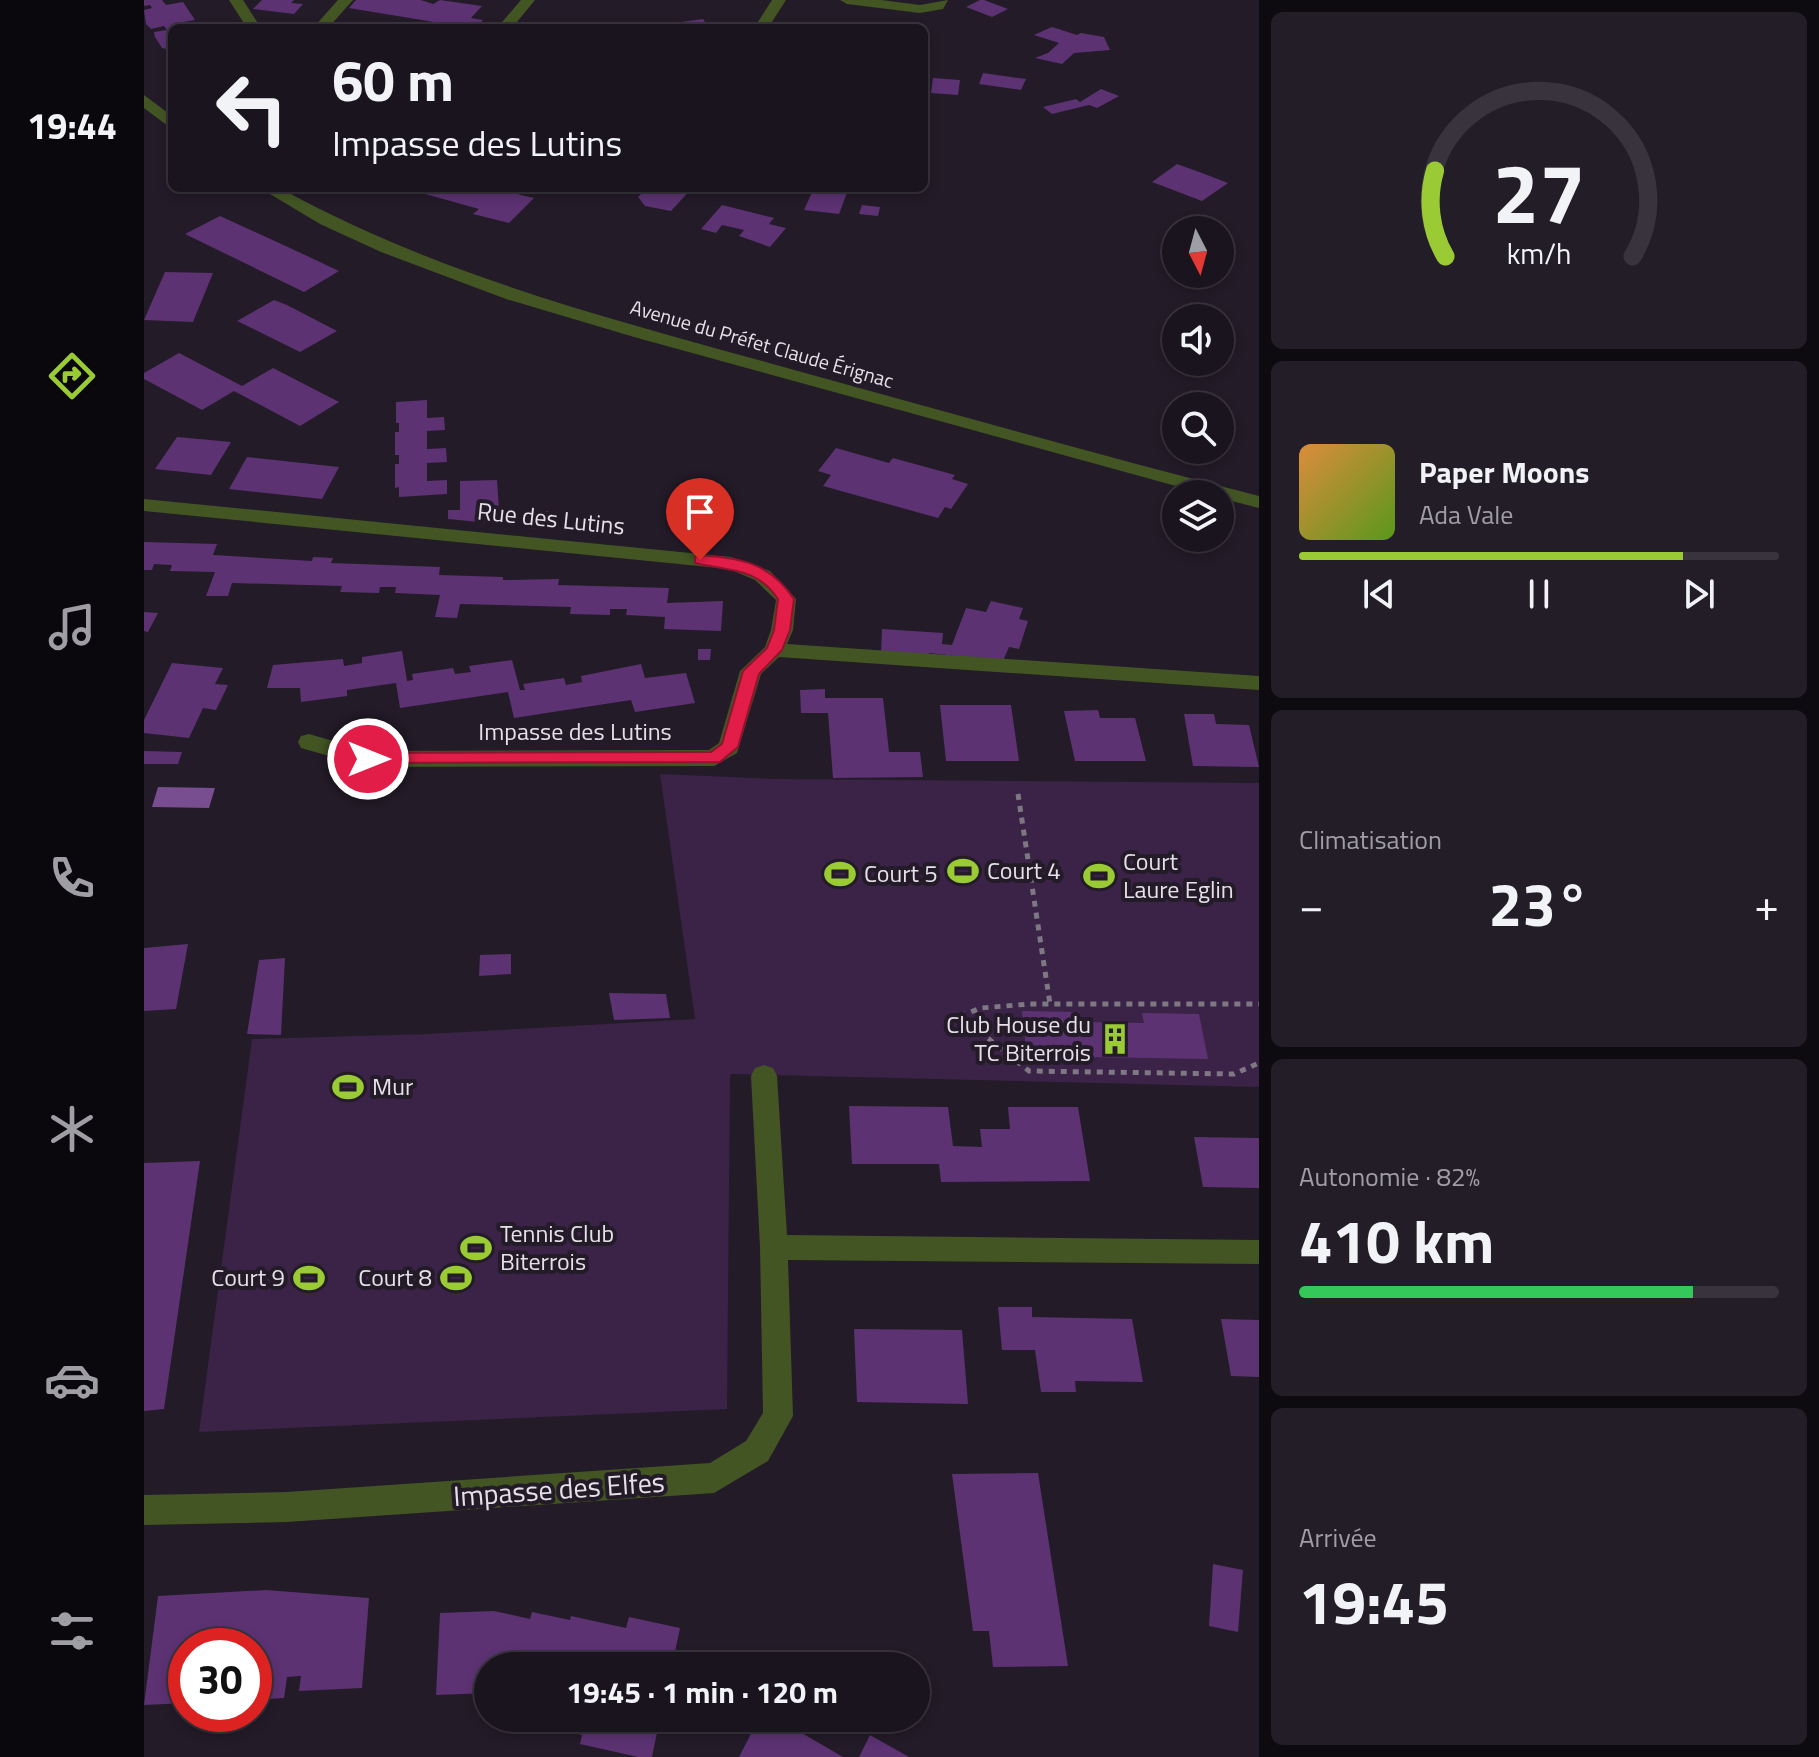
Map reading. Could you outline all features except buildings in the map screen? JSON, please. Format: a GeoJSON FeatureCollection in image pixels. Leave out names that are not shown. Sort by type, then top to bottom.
{"type":"FeatureCollection","features":[{"type":"Feature","properties":{"kind":"street"},"geometry":{"type":"LineString","coordinates":[[236,0],[251,24]]}},
{"type":"Feature","properties":{"kind":"street"},"geometry":{"type":"LineString","coordinates":[[324,24],[346,0]]}},
{"type":"Feature","properties":{"kind":"street"},"geometry":{"type":"LineString","coordinates":[[764,24],[779,0]]}},
{"type":"Feature","properties":{"kind":"street"},"geometry":{"type":"LineString","coordinates":[[847,0],[920,9],[938,6],[941,0]]}},
{"type":"Feature","properties":{"kind":"street"},"geometry":{"type":"LineString","coordinates":[[507,24],[521,1]]}},
{"type":"Feature","properties":{"kind":"street"},"geometry":{"type":"LineString","coordinates":[[144,100],[168,121]]}},
{"type":"Feature","properties":{"kind":"street","name":"Avenue du Préfet Claude Érignac"},"geometry":{"type":"LineString","coordinates":[[275,192],[296,205],[436,269],[635,332],[1259,502]]}},
{"type":"Feature","properties":{"kind":"street","name":"Rue des Lutins"},"geometry":{"type":"LineString","coordinates":[[144,505],[731,563],[762,573],[777,585],[786,599],[782,630],[774,650]]}},
{"type":"Feature","properties":{"kind":"street"},"geometry":{"type":"LineString","coordinates":[[774,650],[1259,683]]}},
{"type":"Feature","properties":{"kind":"street","name":"Impasse des Lutins"},"geometry":{"type":"LineString","coordinates":[[309,742],[368,759],[714,758],[729,747],[751,671],[774,650]]}},
{"type":"Feature","properties":{"kind":"street","name":"Impasse des Elfes"},"geometry":{"type":"LineString","coordinates":[[144,1510],[287,1507],[714,1478],[757,1451],[778,1416],[774,1247],[764,1076]]}},
{"type":"Feature","properties":{"kind":"street"},"geometry":{"type":"LineString","coordinates":[[774,1247],[1259,1252]]}},
{"type":"Feature","properties":{"kind":"path"},"geometry":{"type":"LineString","coordinates":[[1018,794],[1050,1004]]}},
{"type":"Feature","properties":{"kind":"path"},"geometry":{"type":"LineString","coordinates":[[1259,1004],[996,1006],[960,1016],[1029,1071],[1234,1074],[1259,1063]]}},
{"type":"Feature","properties":{"kind":"shaded area","name":"Tennis Club Biterrois"},"geometry":{"type":"Polygon","coordinates":[[[660,774],[776,779],[1259,783],[1259,1087],[730,1074],[727,1409],[199,1432],[252,1039],[428,1034],[695,1019],[660,774]]]}},
{"type":"Feature","properties":{"kind":"shaded area"},"geometry":{"type":"Polygon","coordinates":[[[158,787],[215,788],[209,808],[152,807],[158,787]]]}},
{"type":"Feature","properties":{"kind":"place","name":"Court 4"},"geometry":{"type":"Point","coordinates":[963,871]}},
{"type":"Feature","properties":{"kind":"place","name":"Court 5"},"geometry":{"type":"Point","coordinates":[840,874]}},
{"type":"Feature","properties":{"kind":"place","name":"Court Laure Eglin"},"geometry":{"type":"Point","coordinates":[1099,876]}},
{"type":"Feature","properties":{"kind":"place","name":"Club House du TC Biterrois"},"geometry":{"type":"Point","coordinates":[1115,1039]}},
{"type":"Feature","properties":{"kind":"place","name":"Mur"},"geometry":{"type":"Point","coordinates":[348,1087]}},
{"type":"Feature","properties":{"kind":"place","name":"Tennis Club Biterrois"},"geometry":{"type":"Point","coordinates":[476,1248]}},
{"type":"Feature","properties":{"kind":"place","name":"Court 9"},"geometry":{"type":"Point","coordinates":[309,1278]}},
{"type":"Feature","properties":{"kind":"place","name":"Court 8"},"geometry":{"type":"Point","coordinates":[456,1278]}},
{"type":"Feature","properties":{"kind":"route"},"geometry":{"type":"LineString","coordinates":[[368,759],[714,758],[729,747],[751,671],[774,650],[782,630],[786,599],[777,585],[762,573],[731,563],[700,560]]}}]}
